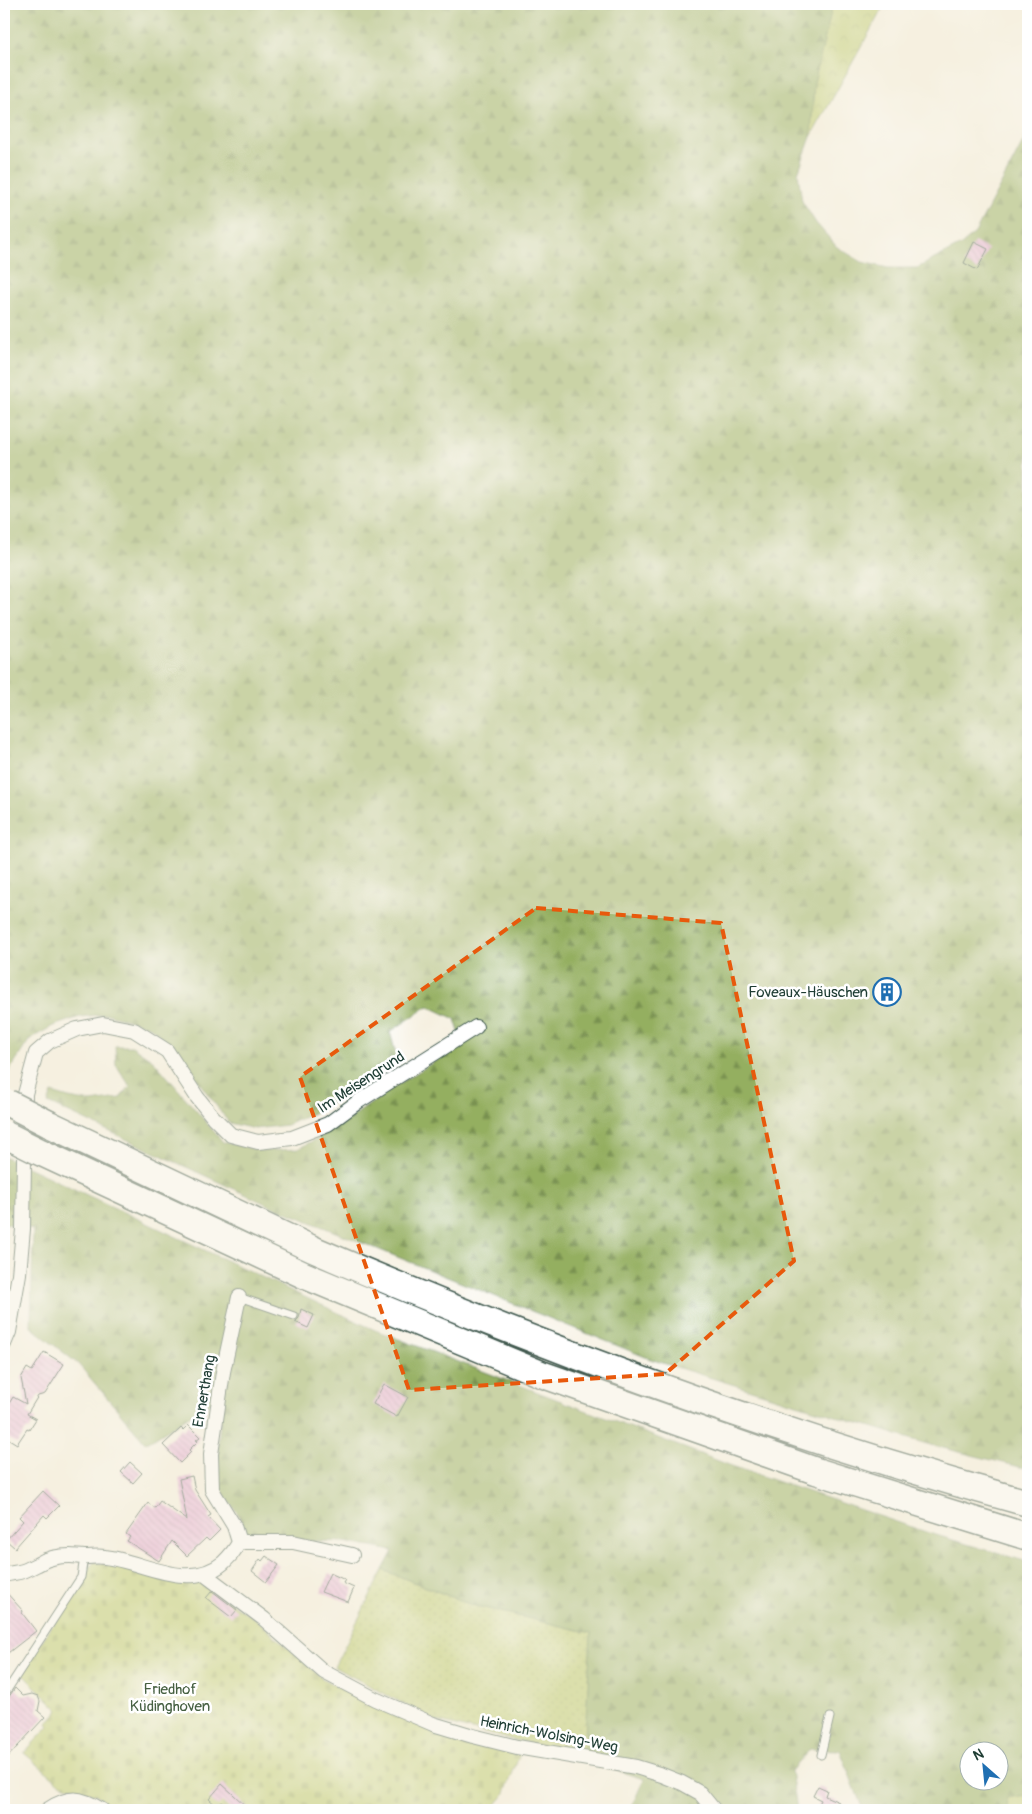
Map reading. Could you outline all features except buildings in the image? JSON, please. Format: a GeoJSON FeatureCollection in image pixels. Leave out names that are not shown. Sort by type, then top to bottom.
{"type":"FeatureCollection","features":[{"type":"Feature","properties":{"kind":"highway"},"geometry":{"type":"LineString","coordinates":[[6,1102],[314,1250],[452,1307],[712,1405],[950,1481],[1028,1502]]}},
{"type":"Feature","properties":{"kind":"highway"},"geometry":{"type":"LineString","coordinates":[[4,1134],[306,1276],[542,1374],[816,1472],[1028,1537]]}},
{"type":"Feature","properties":{"kind":"street","name":"Im Meisengrund"},"geometry":{"type":"LineString","coordinates":[[4,1344],[9,1332],[21,1256],[25,1094],[36,1053],[50,1041],[77,1029],[103,1024],[134,1030],[167,1051],[197,1098],[232,1135],[258,1142],[292,1138],[328,1124],[359,1101],[476,1027]]}},
{"type":"Feature","properties":{"kind":"street","name":"Ennerthang"},"geometry":{"type":"LineString","coordinates":[[239,1297],[223,1372],[211,1454],[212,1490],[243,1541]]}},
{"type":"Feature","properties":{"kind":"street"},"geometry":{"type":"LineString","coordinates":[[4,1574],[22,1571],[41,1562],[56,1558],[104,1556],[177,1575],[204,1574],[217,1568],[243,1541],[293,1542],[352,1555]]}},
{"type":"Feature","properties":{"kind":"street","name":"Heinrich-Wolsing-Weg"},"geometry":{"type":"LineString","coordinates":[[204,1574],[264,1620],[324,1672],[375,1699],[433,1724],[482,1738],[517,1747],[636,1767],[662,1775],[682,1783],[700,1794],[714,1810]]}},
{"type":"Feature","properties":{"kind":"street"},"geometry":{"type":"LineString","coordinates":[[47,1810],[59,1802],[72,1799],[82,1800],[102,1810]]}},
{"type":"Feature","properties":{"kind":"lane","name":"Ennerthang"},"geometry":{"type":"LineString","coordinates":[[239,1297],[294,1316]]}},
{"type":"Feature","properties":{"kind":"lane"},"geometry":{"type":"LineString","coordinates":[[4,1695],[81,1577],[84,1557]]}},
{"type":"Feature","properties":{"kind":"lane"},"geometry":{"type":"LineString","coordinates":[[821,1755],[830,1716]]}},
{"type":"Feature","properties":{"kind":"highlighted area"},"geometry":{"type":"Polygon","coordinates":[[[536,908],[721,923],[794,1261],[665,1374],[409,1390],[300,1077],[536,908]]]}},
{"type":"Feature","properties":{"kind":"green space"},"geometry":{"type":"Polygon","coordinates":[[[4,4],[833,4],[814,83],[811,137],[798,173],[802,201],[816,223],[837,247],[862,262],[888,268],[917,268],[961,245],[975,233],[1028,133],[1028,1469],[927,1444],[653,1360],[266,1204],[48,1103],[52,1093],[91,1102],[120,1098],[130,1086],[116,1065],[115,1046],[132,1046],[154,1061],[223,1142],[263,1151],[298,1149],[342,1124],[400,1083],[463,1044],[455,1019],[428,1006],[390,1032],[397,1058],[326,1107],[287,1125],[255,1129],[229,1123],[176,1051],[151,1027],[108,1014],[80,1017],[53,1026],[30,1039],[4,1079],[4,4]]]}},
{"type":"Feature","properties":{"kind":"green space"},"geometry":{"type":"Polygon","coordinates":[[[833,4],[885,4],[811,137],[814,83],[833,4]]]}},
{"type":"Feature","properties":{"kind":"green space"},"geometry":{"type":"Polygon","coordinates":[[[4,1156],[375,1330],[729,1465],[929,1533],[1028,1562],[1028,1795],[1007,1798],[1008,1810],[863,1810],[840,1750],[810,1749],[791,1771],[797,1810],[630,1810],[644,1779],[586,1761],[584,1754],[591,1633],[472,1605],[383,1570],[393,1551],[344,1542],[246,1538],[238,1514],[220,1489],[218,1444],[223,1395],[146,1443],[78,1364],[31,1327],[33,1230],[4,1223],[4,1156]]]}},
{"type":"Feature","properties":{"kind":"green space","name":"Friedhof Küdinghoven"},"geometry":{"type":"Polygon","coordinates":[[[94,1562],[173,1579],[198,1579],[256,1619],[323,1679],[369,1705],[428,1728],[520,1754],[504,1795],[491,1810],[371,1810],[362,1804],[356,1810],[115,1810],[97,1795],[60,1783],[24,1753],[49,1726],[47,1723],[59,1710],[21,1673],[94,1562]]]}},
{"type":"Feature","properties":{"kind":"green space"},"geometry":{"type":"Polygon","coordinates":[[[383,1570],[472,1605],[592,1633],[584,1754],[509,1739],[436,1721],[334,1667],[383,1570]]]}},
{"type":"Feature","properties":{"kind":"green space"},"geometry":{"type":"Polygon","coordinates":[[[1028,1795],[1028,1810],[1008,1810],[1007,1798],[1028,1795]]]}},
{"type":"Feature","properties":{"kind":"place","name":"Foveaux-Häuschen"},"geometry":{"type":"Point","coordinates":[887,992]}}]}
